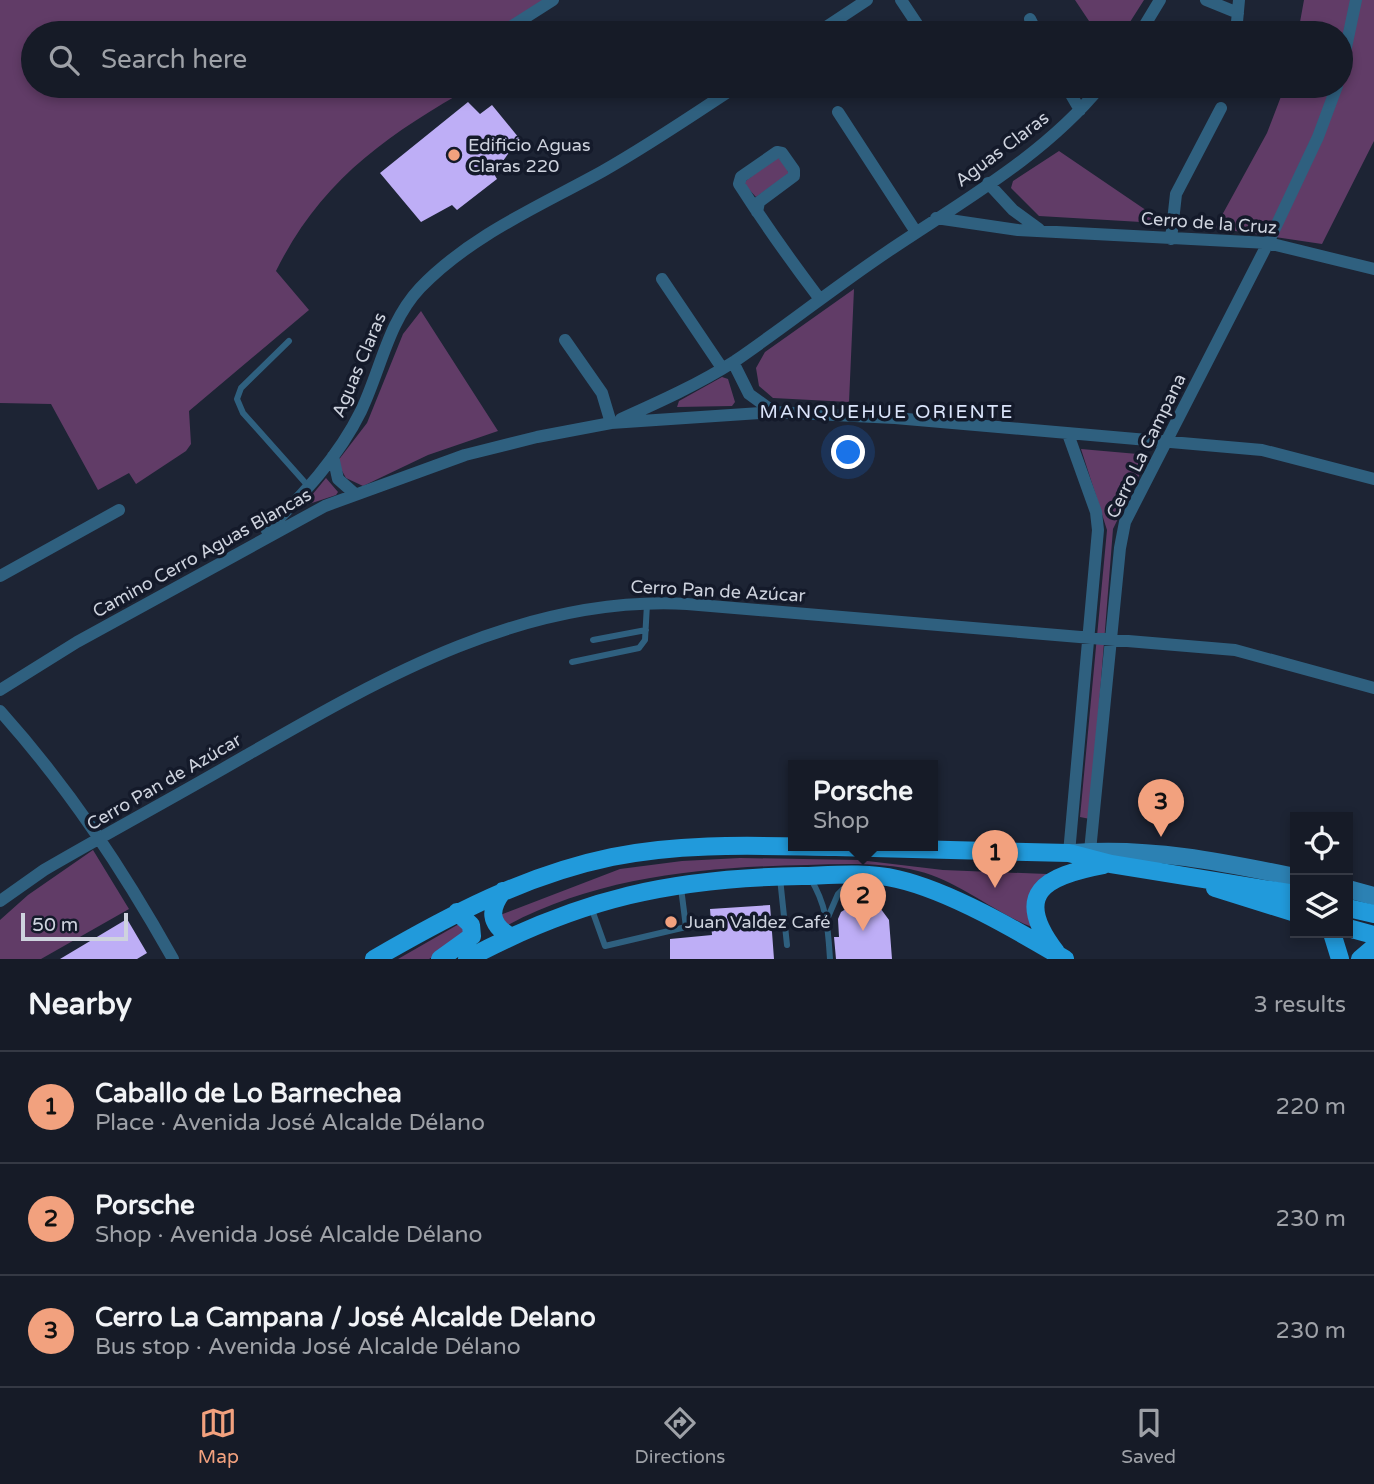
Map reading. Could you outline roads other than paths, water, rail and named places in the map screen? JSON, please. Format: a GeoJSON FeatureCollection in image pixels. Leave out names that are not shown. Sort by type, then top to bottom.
{"type":"FeatureCollection","features":[{"type":"Feature","properties":{"kind":"main road"},"geometry":{"type":"LineString","coordinates":[[374,959],[457,912],[503,891],[611,858],[686,847],[788,846]]}},
{"type":"Feature","properties":{"kind":"main road"},"geometry":{"type":"LineString","coordinates":[[938,850],[1090,852],[1200,858],[1290,876]]}},
{"type":"Feature","properties":{"kind":"main road"},"geometry":{"type":"LineString","coordinates":[[1069,853],[1111,864],[1169,871],[1290,893]]}},
{"type":"Feature","properties":{"kind":"main road"},"geometry":{"type":"LineString","coordinates":[[1061,957],[1035,915],[1039,890],[1067,872],[1111,864]]}},
{"type":"Feature","properties":{"kind":"main road"},"geometry":{"type":"LineString","coordinates":[[1169,871],[1290,911]]}},
{"type":"Feature","properties":{"kind":"main road"},"geometry":{"type":"LineString","coordinates":[[467,959],[510,936],[590,904],[680,883],[858,874],[900,880],[934,891],[1061,957]]}},
{"type":"Feature","properties":{"kind":"main road"},"geometry":{"type":"LineString","coordinates":[[1353,890],[1374,896]]}},
{"type":"Feature","properties":{"kind":"main road"},"geometry":{"type":"LineString","coordinates":[[503,891],[494,906],[492,918],[498,928],[510,936]]}},
{"type":"Feature","properties":{"kind":"main road"},"geometry":{"type":"LineString","coordinates":[[1353,909],[1374,915]]}},
{"type":"Feature","properties":{"kind":"main road"},"geometry":{"type":"LineString","coordinates":[[440,959],[472,936],[471,925],[457,912]]}},
{"type":"Feature","properties":{"kind":"main road"},"geometry":{"type":"LineString","coordinates":[[1353,929],[1374,935]]}},
{"type":"Feature","properties":{"kind":"main road"},"geometry":{"type":"LineString","coordinates":[[1334,938],[1340,959]]}},
{"type":"Feature","properties":{"kind":"main road"},"geometry":{"type":"LineString","coordinates":[[1360,959],[1374,947]]}},
{"type":"Feature","properties":{"kind":"street"},"geometry":{"type":"LineString","coordinates":[[520,21],[553,0]]}},
{"type":"Feature","properties":{"kind":"street"},"geometry":{"type":"LineString","coordinates":[[835,21],[867,0]]}},
{"type":"Feature","properties":{"kind":"street"},"geometry":{"type":"LineString","coordinates":[[901,0],[915,21]]}},
{"type":"Feature","properties":{"kind":"street"},"geometry":{"type":"LineString","coordinates":[[1147,21],[1160,0]]}},
{"type":"Feature","properties":{"kind":"street"},"geometry":{"type":"LineString","coordinates":[[1206,0],[1239,6]]}},
{"type":"Feature","properties":{"kind":"street"},"geometry":{"type":"LineString","coordinates":[[1352,21],[1356,0]]}},
{"type":"Feature","properties":{"kind":"street","name":"Aguas Claras"},"geometry":{"type":"LineString","coordinates":[[260,539],[310,488],[333,456],[361,411],[398,316],[438,272],[482,237],[605,170],[718,98]]}},
{"type":"Feature","properties":{"kind":"street"},"geometry":{"type":"LineString","coordinates":[[1073,98],[1080,110]]}},
{"type":"Feature","properties":{"kind":"street","name":"Aguas Claras"},"geometry":{"type":"LineString","coordinates":[[611,423],[671,396],[727,365],[819,298],[1040,146],[1090,98]]}},
{"type":"Feature","properties":{"kind":"street","name":"Cerro La Campana"},"geometry":{"type":"LineString","coordinates":[[1090,852],[1119,548],[1125,522],[1268,243],[1318,137],[1333,98]]}},
{"type":"Feature","properties":{"kind":"street"},"geometry":{"type":"LineString","coordinates":[[1171,239],[1178,187],[1221,108]]}},
{"type":"Feature","properties":{"kind":"street"},"geometry":{"type":"LineString","coordinates":[[838,112],[916,232]]}},
{"type":"Feature","properties":{"kind":"street"},"geometry":{"type":"LineString","coordinates":[[757,212],[759,202],[793,176],[794,170],[782,153],[776,152],[741,177],[739,184],[757,212],[819,298]]}},
{"type":"Feature","properties":{"kind":"street"},"geometry":{"type":"LineString","coordinates":[[988,183],[1013,210],[1039,229]]}},
{"type":"Feature","properties":{"kind":"street","name":"Cerro de la Cruz"},"geometry":{"type":"LineString","coordinates":[[936,218],[1018,230],[1268,243],[1374,269]]}},
{"type":"Feature","properties":{"kind":"street"},"geometry":{"type":"LineString","coordinates":[[662,279],[749,394],[774,412]]}},
{"type":"Feature","properties":{"kind":"street"},"geometry":{"type":"LineString","coordinates":[[565,340],[601,393],[611,423]]}},
{"type":"Feature","properties":{"kind":"street"},"geometry":{"type":"LineString","coordinates":[[734,414],[743,406],[749,394]]}},
{"type":"Feature","properties":{"kind":"street"},"geometry":{"type":"LineString","coordinates":[[671,396],[668,410],[676,417]]}},
{"type":"Feature","properties":{"kind":"street","name":"Camino Cerro Aguas Blancas"},"geometry":{"type":"LineString","coordinates":[[0,690],[77,642],[260,539],[355,494],[466,455],[537,437],[611,423],[774,412],[895,418],[1262,450],[1374,479]]}},
{"type":"Feature","properties":{"kind":"street","name":"Cerro La Campana"},"geometry":{"type":"LineString","coordinates":[[1068,433],[1096,512],[1098,530],[1069,853]]}},
{"type":"Feature","properties":{"kind":"street"},"geometry":{"type":"LineString","coordinates":[[333,456],[338,480],[355,494]]}},
{"type":"Feature","properties":{"kind":"street"},"geometry":{"type":"LineString","coordinates":[[0,576],[118,510]]}},
{"type":"Feature","properties":{"kind":"street","name":"Cerro Pan de Azúcar"},"geometry":{"type":"LineString","coordinates":[[0,901],[31,877],[347,698],[418,662],[536,620],[595,606],[647,602],[1235,650],[1374,688]]}},
{"type":"Feature","properties":{"kind":"street"},"geometry":{"type":"LineString","coordinates":[[0,711],[43,760],[101,838],[173,959]]}},
{"type":"Feature","properties":{"kind":"lane"},"geometry":{"type":"LineString","coordinates":[[289,341],[241,388],[237,399],[243,413],[310,488]]}},
{"type":"Feature","properties":{"kind":"lane"},"geometry":{"type":"LineString","coordinates":[[572,662],[635,650],[642,645],[646,630],[647,602]]}},
{"type":"Feature","properties":{"kind":"lane"},"geometry":{"type":"LineString","coordinates":[[593,640],[646,630]]}},
{"type":"Feature","properties":{"kind":"lane"},"geometry":{"type":"LineString","coordinates":[[828,917],[842,890],[858,874]]}},
{"type":"Feature","properties":{"kind":"lane"},"geometry":{"type":"LineString","coordinates":[[780,876],[788,945]]}},
{"type":"Feature","properties":{"kind":"lane"},"geometry":{"type":"LineString","coordinates":[[809,876],[821,895],[828,917],[830,959]]}},
{"type":"Feature","properties":{"kind":"lane"},"geometry":{"type":"LineString","coordinates":[[590,904],[605,946],[681,929],[686,927],[680,883]]}},
{"type":"Feature","properties":{"kind":"place","name":"Edificio Aguas Claras 220"},"geometry":{"type":"Point","coordinates":[454,155]}},
{"type":"Feature","properties":{"kind":"place","name":"Cerro La Campana / José Alcalde Delano"},"geometry":{"type":"Point","coordinates":[1161,837]}},
{"type":"Feature","properties":{"kind":"place","name":"Caballo de Lo Barnechea"},"geometry":{"type":"Point","coordinates":[995,888]}},
{"type":"Feature","properties":{"kind":"place","name":"Juan Valdez Café"},"geometry":{"type":"Point","coordinates":[671,922]}},
{"type":"Feature","properties":{"kind":"place","name":"Porsche"},"geometry":{"type":"Point","coordinates":[863,931]}},
{"type":"Feature","properties":{"kind":"district","name":"MANQUEHUE ORIENTE"},"geometry":{"type":"Point","coordinates":[887,411]}}]}
